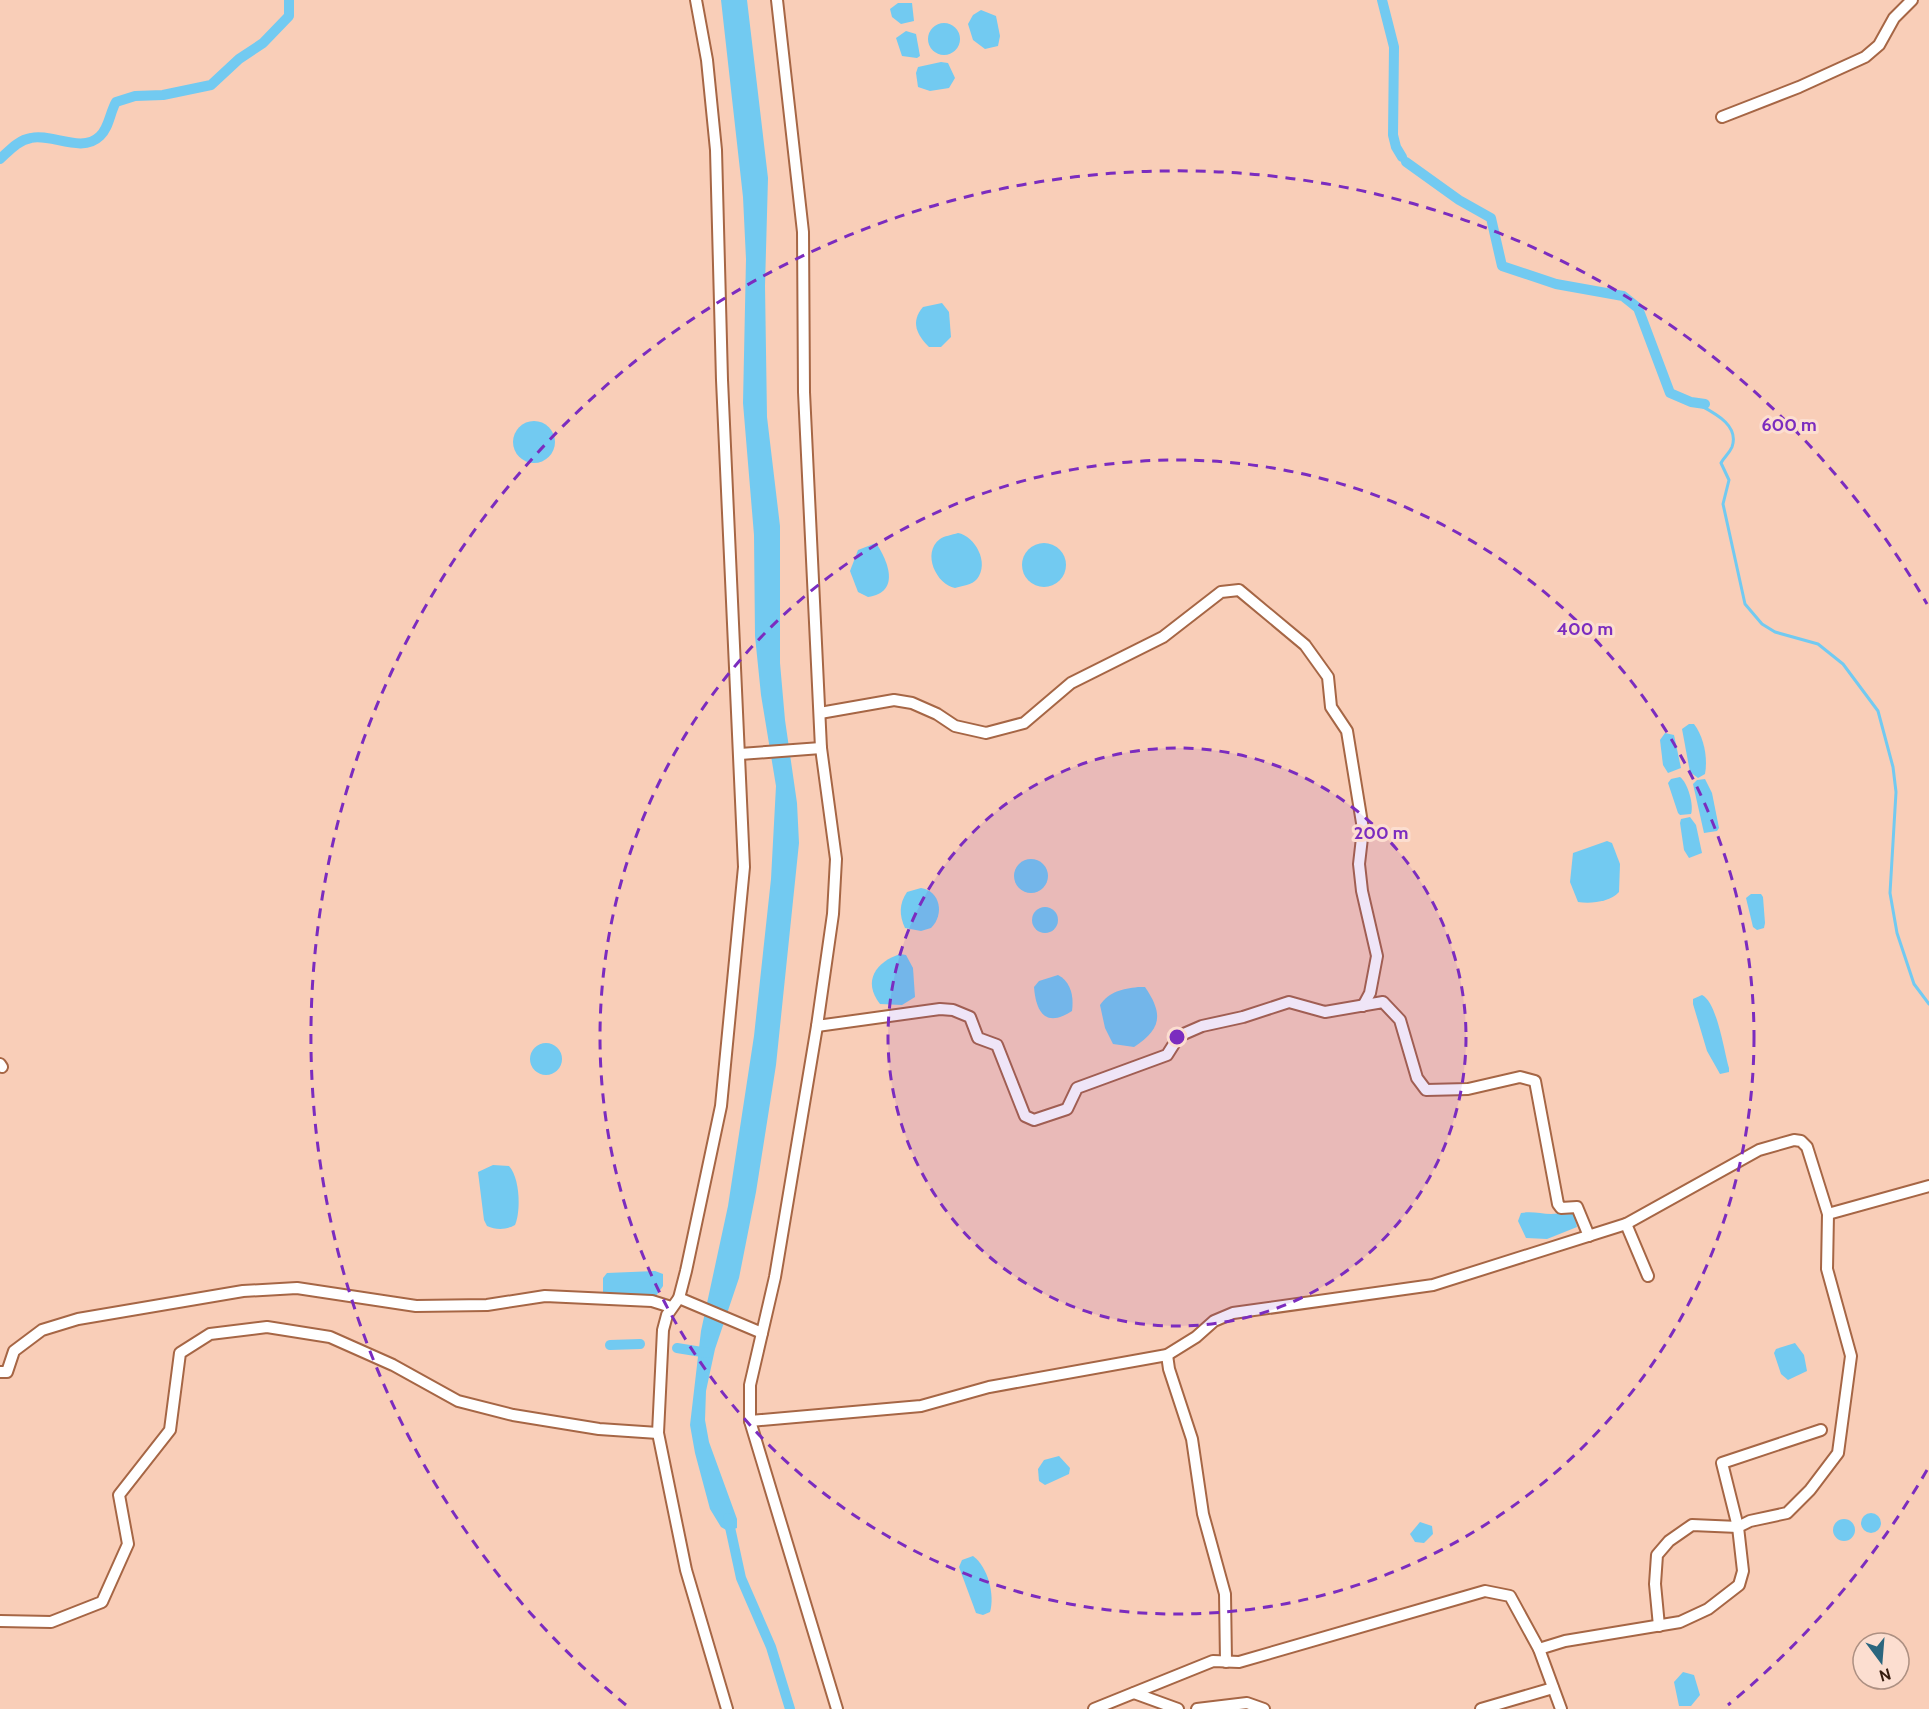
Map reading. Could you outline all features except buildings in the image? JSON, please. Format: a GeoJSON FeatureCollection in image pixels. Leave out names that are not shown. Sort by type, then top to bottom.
{"type":"FeatureCollection","features":[{"type":"Feature","properties":{"kind":"street"},"geometry":{"type":"LineString","coordinates":[[696,0],[707,60],[716,150],[722,380],[744,867],[722,1106],[675,1303],[663,1330],[658,1433],[686,1570],[728,1709]]}},
{"type":"Feature","properties":{"kind":"street"},"geometry":{"type":"LineString","coordinates":[[777,0],[803,232],[804,392],[821,748],[836,859],[833,914],[817,1026],[775,1278],[750,1385],[750,1421],[837,1709]]}},
{"type":"Feature","properties":{"kind":"street"},"geometry":{"type":"LineString","coordinates":[[1722,117],[1799,87],[1865,57],[1879,45],[1894,18],[1912,0]]}},
{"type":"Feature","properties":{"kind":"street"},"geometry":{"type":"LineString","coordinates":[[820,713],[894,700],[912,703],[937,714],[955,726],[986,733],[1024,723],[1071,682],[1163,637],[1221,592],[1239,590],[1305,645],[1328,677],[1331,707],[1347,731],[1363,829],[1359,864],[1362,891],[1377,956],[1370,993],[1363,1006]]}},
{"type":"Feature","properties":{"kind":"street"},"geometry":{"type":"LineString","coordinates":[[740,754],[821,748]]}},
{"type":"Feature","properties":{"kind":"street"},"geometry":{"type":"LineString","coordinates":[[817,1026],[940,1009],[953,1010],[970,1017],[978,1038],[997,1045],[1025,1116],[1034,1120],[1067,1109],[1077,1088],[1167,1055],[1179,1036],[1202,1026],[1243,1017],[1289,1002],[1325,1012],[1383,1002],[1400,1020],[1417,1078],[1426,1090],[1468,1089],[1520,1077],[1535,1081],[1558,1204],[1561,1208],[1576,1207],[1589,1236]]}},
{"type":"Feature","properties":{"kind":"street"},"geometry":{"type":"LineString","coordinates":[[750,1421],[921,1406],[989,1387],[1167,1354],[1196,1337],[1214,1321],[1233,1313],[1433,1285],[1626,1224],[1759,1150],[1794,1140],[1801,1141],[1807,1147],[1828,1214],[1827,1269],[1851,1356],[1838,1453],[1810,1490],[1787,1513],[1750,1521],[1738,1527],[1692,1525],[1670,1541],[1658,1555],[1655,1584],[1659,1626]]}},
{"type":"Feature","properties":{"kind":"street"},"geometry":{"type":"LineString","coordinates":[[1828,1214],[1929,1186]]}},
{"type":"Feature","properties":{"kind":"street"},"geometry":{"type":"LineString","coordinates":[[1626,1224],[1648,1276]]}},
{"type":"Feature","properties":{"kind":"street"},"geometry":{"type":"LineString","coordinates":[[0,1372],[7,1372],[14,1352],[42,1330],[78,1319],[243,1291],[297,1288],[416,1306],[487,1305],[556,1296],[675,1303],[762,1334]]}},
{"type":"Feature","properties":{"kind":"street"},"geometry":{"type":"LineString","coordinates":[[0,1621],[51,1622],[102,1602],[128,1544],[119,1495],[170,1430],[180,1353],[210,1334],[267,1327],[330,1337],[393,1365],[458,1401],[513,1415],[599,1429],[658,1433]]}},
{"type":"Feature","properties":{"kind":"street"},"geometry":{"type":"LineString","coordinates":[[1167,1354],[1169,1369],[1192,1439],[1203,1514],[1226,1594],[1226,1662]]}},
{"type":"Feature","properties":{"kind":"street"},"geometry":{"type":"LineString","coordinates":[[1539,1650],[1587,1637],[1680,1622],[1708,1609],[1739,1585],[1743,1571],[1738,1527],[1722,1463],[1821,1430]]}},
{"type":"Feature","properties":{"kind":"street"},"geometry":{"type":"LineString","coordinates":[[1094,1709],[1213,1661],[1239,1662],[1260,1657],[1485,1591],[1510,1596],[1539,1650],[1561,1709]]}},
{"type":"Feature","properties":{"kind":"street"},"geometry":{"type":"LineString","coordinates":[[1481,1709],[1553,1688]]}},
{"type":"Feature","properties":{"kind":"street"},"geometry":{"type":"LineString","coordinates":[[1134,1693],[1178,1709]]}},
{"type":"Feature","properties":{"kind":"street"},"geometry":{"type":"LineString","coordinates":[[1197,1709],[1247,1703],[1264,1709]]}},
{"type":"Feature","properties":{"kind":"water"},"geometry":{"type":"Polygon","coordinates":[[[721,0],[747,0],[768,178],[765,286],[767,417],[780,526],[780,663],[785,720],[797,803],[799,843],[776,1065],[756,1192],[739,1278],[715,1349],[706,1391],[705,1420],[709,1442],[737,1519],[737,1528],[728,1531],[721,1527],[710,1509],[690,1425],[701,1331],[728,1206],[754,1036],[771,879],[776,786],[761,695],[755,636],[754,535],[743,403],[746,259],[743,197],[721,0]]]}},
{"type":"Feature","properties":{"kind":"water"},"geometry":{"type":"Polygon","coordinates":[[[898,3],[912,3],[914,21],[901,24],[892,17],[890,9],[898,3]]]}},
{"type":"Feature","properties":{"kind":"water"},"geometry":{"type":"Polygon","coordinates":[[[981,10],[996,16],[1000,36],[998,46],[985,49],[973,40],[968,24],[973,15],[981,10]]]}},
{"type":"Feature","properties":{"kind":"water"},"geometry":{"type":"Polygon","coordinates":[[[944,23],[955,28],[960,39],[955,50],[944,55],[933,50],[928,39],[933,28],[944,23]]]}},
{"type":"Feature","properties":{"kind":"water"},"geometry":{"type":"Polygon","coordinates":[[[906,31],[916,34],[920,56],[917,58],[902,56],[896,38],[906,31]]]}},
{"type":"Feature","properties":{"kind":"water"},"geometry":{"type":"Polygon","coordinates":[[[941,62],[948,63],[955,78],[949,88],[930,91],[918,87],[916,73],[918,67],[941,62]]]}},
{"type":"Feature","properties":{"kind":"water"},"geometry":{"type":"Polygon","coordinates":[[[942,303],[949,312],[951,337],[941,347],[929,347],[918,333],[917,318],[923,307],[942,303]]]}},
{"type":"Feature","properties":{"kind":"water"},"geometry":{"type":"Polygon","coordinates":[[[534,421],[549,427],[555,442],[549,457],[534,463],[519,457],[513,442],[519,427],[534,421]]]}},
{"type":"Feature","properties":{"kind":"water"},"geometry":{"type":"Polygon","coordinates":[[[958,533],[970,539],[975,545],[982,565],[981,573],[975,581],[955,588],[948,586],[937,575],[932,552],[934,545],[940,539],[958,533]]]}},
{"type":"Feature","properties":{"kind":"water"},"geometry":{"type":"Polygon","coordinates":[[[876,543],[887,567],[888,582],[885,589],[868,597],[858,592],[850,571],[858,550],[876,543]]]}},
{"type":"Feature","properties":{"kind":"water"},"geometry":{"type":"Polygon","coordinates":[[[1044,543],[1053,544],[1060,549],[1065,556],[1065,574],[1060,581],[1053,586],[1044,587],[1035,586],[1028,581],[1023,574],[1022,565],[1023,556],[1028,549],[1035,544],[1044,543]]]}},
{"type":"Feature","properties":{"kind":"water"},"geometry":{"type":"Polygon","coordinates":[[[1689,724],[1694,724],[1704,748],[1705,774],[1698,778],[1690,772],[1682,729],[1689,724]]]}},
{"type":"Feature","properties":{"kind":"water"},"geometry":{"type":"Polygon","coordinates":[[[1665,733],[1674,735],[1681,768],[1668,773],[1663,765],[1660,740],[1665,733]]]}},
{"type":"Feature","properties":{"kind":"water"},"geometry":{"type":"Polygon","coordinates":[[[1680,777],[1690,794],[1691,814],[1680,815],[1678,813],[1668,783],[1671,779],[1680,777]]]}},
{"type":"Feature","properties":{"kind":"water"},"geometry":{"type":"Polygon","coordinates":[[[1705,779],[1712,793],[1719,828],[1717,831],[1704,833],[1693,784],[1697,780],[1705,779]]]}},
{"type":"Feature","properties":{"kind":"water"},"geometry":{"type":"Polygon","coordinates":[[[1690,817],[1696,825],[1702,853],[1689,858],[1684,850],[1680,823],[1681,819],[1690,817]]]}},
{"type":"Feature","properties":{"kind":"water"},"geometry":{"type":"Polygon","coordinates":[[[1607,841],[1612,843],[1620,864],[1619,892],[1611,898],[1600,901],[1578,902],[1570,882],[1573,853],[1607,841]]]}},
{"type":"Feature","properties":{"kind":"water"},"geometry":{"type":"Polygon","coordinates":[[[1031,859],[1043,864],[1048,876],[1043,888],[1031,893],[1019,888],[1014,876],[1019,864],[1031,859]]]}},
{"type":"Feature","properties":{"kind":"water"},"geometry":{"type":"Polygon","coordinates":[[[921,888],[936,898],[938,916],[931,928],[921,931],[905,928],[901,914],[902,901],[907,892],[921,888]]]}},
{"type":"Feature","properties":{"kind":"water"},"geometry":{"type":"Polygon","coordinates":[[[1751,894],[1761,894],[1763,897],[1765,923],[1764,928],[1757,930],[1753,927],[1746,898],[1751,894]]]}},
{"type":"Feature","properties":{"kind":"water"},"geometry":{"type":"Polygon","coordinates":[[[1045,907],[1054,911],[1058,920],[1054,929],[1045,933],[1036,929],[1032,920],[1036,911],[1045,907]]]}},
{"type":"Feature","properties":{"kind":"water"},"geometry":{"type":"Polygon","coordinates":[[[900,954],[906,955],[913,968],[915,997],[902,1005],[880,1004],[872,988],[874,973],[884,962],[900,954]]]}},
{"type":"Feature","properties":{"kind":"water"},"geometry":{"type":"Polygon","coordinates":[[[1058,975],[1066,981],[1071,990],[1072,1011],[1063,1016],[1049,1018],[1040,1011],[1034,987],[1039,981],[1058,975]]]}},
{"type":"Feature","properties":{"kind":"water"},"geometry":{"type":"Polygon","coordinates":[[[1145,987],[1151,997],[1157,1021],[1150,1034],[1134,1047],[1113,1044],[1105,1028],[1100,1005],[1117,992],[1145,987]]]}},
{"type":"Feature","properties":{"kind":"water"},"geometry":{"type":"Polygon","coordinates":[[[1702,995],[1707,999],[1716,1017],[1729,1072],[1720,1074],[1707,1051],[1693,1004],[1693,999],[1702,995]]]}},
{"type":"Feature","properties":{"kind":"water"},"geometry":{"type":"Polygon","coordinates":[[[546,1043],[557,1048],[562,1059],[557,1070],[546,1075],[535,1070],[530,1059],[535,1048],[546,1043]]]}},
{"type":"Feature","properties":{"kind":"water"},"geometry":{"type":"Polygon","coordinates":[[[493,1165],[509,1166],[513,1171],[517,1186],[517,1219],[515,1225],[508,1228],[487,1226],[484,1220],[478,1172],[493,1165]]]}},
{"type":"Feature","properties":{"kind":"water"},"geometry":{"type":"Polygon","coordinates":[[[1568,1211],[1574,1214],[1577,1227],[1547,1239],[1526,1238],[1518,1221],[1521,1213],[1555,1214],[1568,1211]]]}},
{"type":"Feature","properties":{"kind":"water"},"geometry":{"type":"Polygon","coordinates":[[[655,1271],[663,1274],[663,1286],[656,1296],[651,1298],[603,1294],[603,1278],[607,1273],[655,1271]]]}},
{"type":"Feature","properties":{"kind":"water"},"geometry":{"type":"Polygon","coordinates":[[[1795,1343],[1804,1355],[1807,1371],[1788,1380],[1781,1374],[1774,1353],[1776,1349],[1795,1343]]]}},
{"type":"Feature","properties":{"kind":"water"},"geometry":{"type":"Polygon","coordinates":[[[1059,1456],[1070,1468],[1069,1474],[1045,1485],[1039,1481],[1038,1469],[1044,1460],[1059,1456]]]}},
{"type":"Feature","properties":{"kind":"water"},"geometry":{"type":"Polygon","coordinates":[[[1867,1513],[1875,1513],[1881,1519],[1881,1527],[1875,1533],[1867,1533],[1861,1527],[1861,1519],[1867,1513]]]}},
{"type":"Feature","properties":{"kind":"water"},"geometry":{"type":"Polygon","coordinates":[[[1844,1519],[1852,1522],[1855,1530],[1852,1538],[1844,1541],[1836,1538],[1833,1530],[1836,1522],[1844,1519]]]}},
{"type":"Feature","properties":{"kind":"water"},"geometry":{"type":"Polygon","coordinates":[[[1420,1522],[1432,1526],[1433,1534],[1424,1543],[1415,1542],[1410,1534],[1420,1522]]]}},
{"type":"Feature","properties":{"kind":"water"},"geometry":{"type":"Polygon","coordinates":[[[973,1556],[983,1567],[991,1590],[990,1612],[983,1615],[976,1613],[959,1567],[962,1560],[973,1556]]]}},
{"type":"Feature","properties":{"kind":"water"},"geometry":{"type":"Polygon","coordinates":[[[1683,1672],[1694,1675],[1700,1695],[1691,1706],[1679,1706],[1674,1682],[1683,1672]]]}},
{"type":"Feature","properties":{"kind":"waterway"},"geometry":{"type":"LineString","coordinates":[[0,159],[18,143],[31,138],[39,137],[76,143],[93,141],[105,129],[116,102],[135,96],[163,95],[211,85],[239,59],[263,43],[289,16],[289,0]]}},
{"type":"Feature","properties":{"kind":"waterway"},"geometry":{"type":"LineString","coordinates":[[1382,0],[1394,47],[1393,135],[1402,157]]}},
{"type":"Feature","properties":{"kind":"waterway"},"geometry":{"type":"LineString","coordinates":[[1406,162],[1459,200],[1491,218],[1502,266],[1556,284],[1623,296],[1638,308],[1670,393],[1691,402],[1705,404]]}},
{"type":"Feature","properties":{"kind":"waterway"},"geometry":{"type":"LineString","coordinates":[[1696,403],[1723,420],[1732,432],[1732,447],[1721,463],[1729,480],[1723,504],[1745,604],[1762,624],[1775,632],[1818,644],[1843,664],[1878,711],[1893,767],[1896,792],[1890,893],[1897,933],[1914,984],[1929,1004]]}},
{"type":"Feature","properties":{"kind":"waterway"},"geometry":{"type":"LineString","coordinates":[[610,1345],[640,1344]]}},
{"type":"Feature","properties":{"kind":"waterway"},"geometry":{"type":"LineString","coordinates":[[677,1348],[708,1353]]}},
{"type":"Feature","properties":{"kind":"waterway"},"geometry":{"type":"LineString","coordinates":[[728,1518],[741,1578],[771,1647],[790,1709]]}}]}
